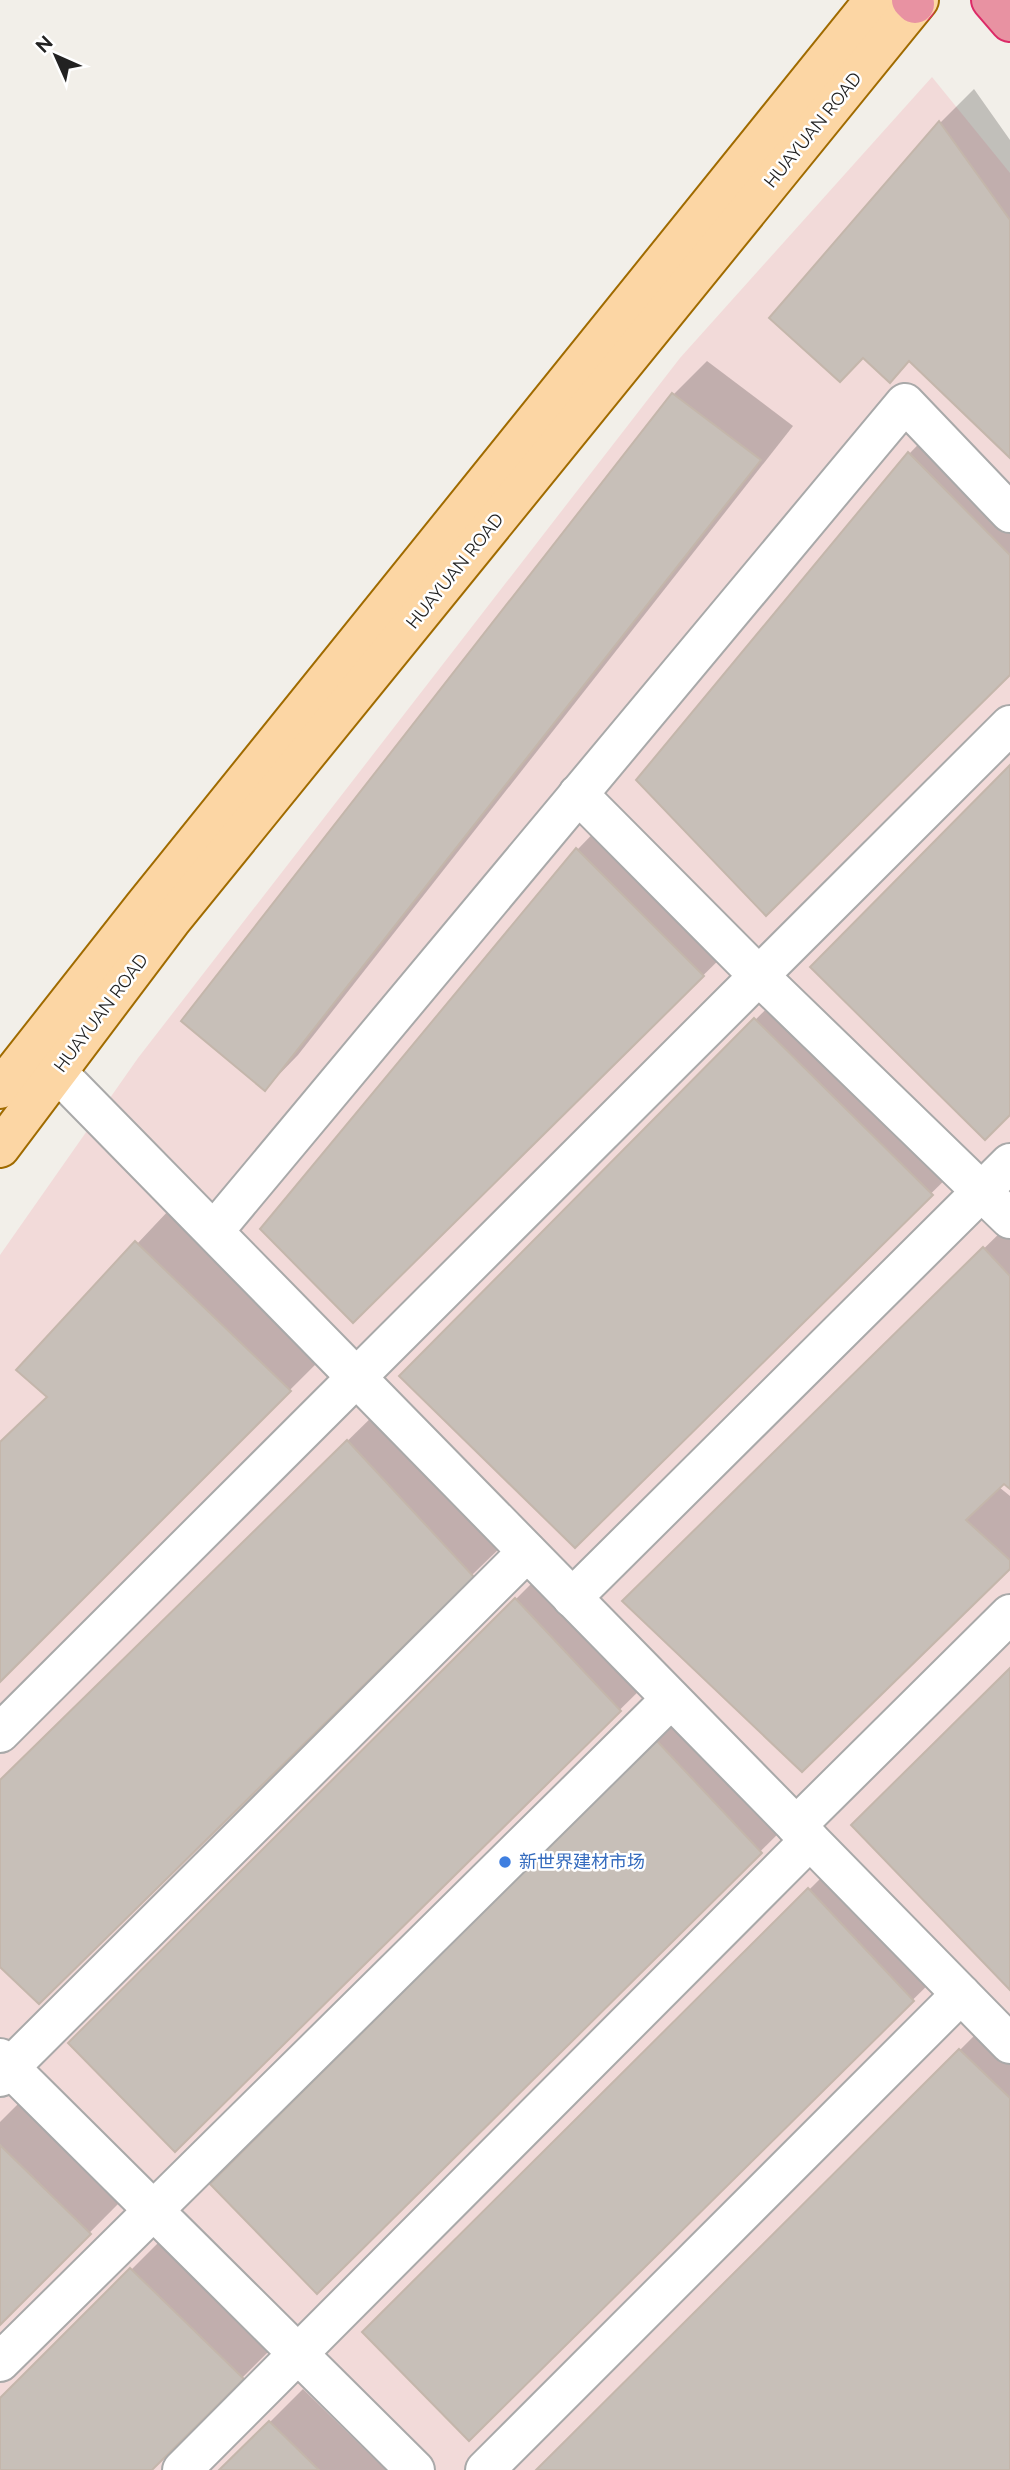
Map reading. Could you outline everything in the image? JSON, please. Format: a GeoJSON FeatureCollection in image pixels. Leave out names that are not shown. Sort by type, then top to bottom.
{"type":"FeatureCollection","features":[{"type":"Feature","properties":{"kind":"highway"},"geometry":{"type":"LineString","coordinates":[[991,0],[1010,22]]}},
{"type":"Feature","properties":{"kind":"main road","name":"HUAYUAN ROAD"},"geometry":{"type":"LineString","coordinates":[[0,1089],[144,906],[874,0]]}},
{"type":"Feature","properties":{"kind":"main road","name":"HUAYUAN ROAD"},"geometry":{"type":"LineString","coordinates":[[0,1148],[171,921],[915,1]]}},
{"type":"Feature","properties":{"kind":"lane"},"geometry":{"type":"LineString","coordinates":[[214,1231],[905,402],[1010,513]]}},
{"type":"Feature","properties":{"kind":"lane"},"geometry":{"type":"LineString","coordinates":[[0,1732],[1010,725]]}},
{"type":"Feature","properties":{"kind":"lane"},"geometry":{"type":"LineString","coordinates":[[578,794],[758,975],[1010,1219]]}},
{"type":"Feature","properties":{"kind":"lane"},"geometry":{"type":"LineString","coordinates":[[57,1072],[1010,2044]]}},
{"type":"Feature","properties":{"kind":"lane"},"geometry":{"type":"LineString","coordinates":[[572,1598],[1010,1163]]}},
{"type":"Feature","properties":{"kind":"lane"},"geometry":{"type":"LineString","coordinates":[[415,2470],[153,2209],[3,2067],[527,1552]]}},
{"type":"Feature","properties":{"kind":"lane"},"geometry":{"type":"LineString","coordinates":[[182,2470],[299,2354],[803,1833],[1010,1614]]}},
{"type":"Feature","properties":{"kind":"lane"},"geometry":{"type":"LineString","coordinates":[[0,2362],[671,1699]]}},
{"type":"Feature","properties":{"kind":"lane"},"geometry":{"type":"LineString","coordinates":[[485,2470],[961,1994]]}},
{"type":"Feature","properties":{"kind":"shaded area","name":"新世界建材市场"},"geometry":{"type":"Polygon","coordinates":[[[932,77],[1010,173],[1010,2470],[0,2470],[0,1255],[138,1058],[680,358],[932,77]]]}},
{"type":"Feature","properties":{"kind":"building"},"geometry":{"type":"Polygon","coordinates":[[[939,121],[1010,220],[1010,458],[909,361],[890,383],[863,358],[840,382],[769,318],[939,121]]]}},
{"type":"Feature","properties":{"kind":"building"},"geometry":{"type":"Polygon","coordinates":[[[672,393],[761,460],[265,1091],[181,1021],[672,393]]]}},
{"type":"Feature","properties":{"kind":"building"},"geometry":{"type":"Polygon","coordinates":[[[908,452],[1010,555],[1010,675],[766,916],[636,780],[908,452]]]}},
{"type":"Feature","properties":{"kind":"building"},"geometry":{"type":"Polygon","coordinates":[[[1010,765],[1010,1115],[985,1140],[810,967],[1010,765]]]}},
{"type":"Feature","properties":{"kind":"building"},"geometry":{"type":"Polygon","coordinates":[[[576,848],[704,976],[353,1323],[260,1229],[576,848]]]}},
{"type":"Feature","properties":{"kind":"building"},"geometry":{"type":"Polygon","coordinates":[[[754,1018],[933,1195],[575,1548],[399,1376],[754,1018]]]}},
{"type":"Feature","properties":{"kind":"building"},"geometry":{"type":"Polygon","coordinates":[[[135,1241],[291,1391],[0,1682],[0,1442],[47,1397],[16,1370],[135,1241]]]}},
{"type":"Feature","properties":{"kind":"building"},"geometry":{"type":"Polygon","coordinates":[[[983,1247],[1010,1276],[1010,1489],[1004,1484],[966,1520],[1010,1560],[1010,1569],[802,1772],[622,1601],[983,1247]]]}},
{"type":"Feature","properties":{"kind":"building"},"geometry":{"type":"Polygon","coordinates":[[[347,1440],[474,1577],[39,2004],[0,1967],[0,1780],[347,1440]]]}},
{"type":"Feature","properties":{"kind":"building"},"geometry":{"type":"Polygon","coordinates":[[[515,1598],[621,1711],[175,2152],[68,2043],[515,1598]]]}},
{"type":"Feature","properties":{"kind":"building"},"geometry":{"type":"Polygon","coordinates":[[[1010,1668],[1010,1990],[851,1825],[1010,1668]]]}},
{"type":"Feature","properties":{"kind":"building"},"geometry":{"type":"Polygon","coordinates":[[[656,1740],[762,1853],[317,2294],[210,2184],[656,1740]]]}},
{"type":"Feature","properties":{"kind":"building"},"geometry":{"type":"Polygon","coordinates":[[[808,1888],[914,2001],[469,2441],[362,2332],[808,1888]]]}},
{"type":"Feature","properties":{"kind":"building"},"geometry":{"type":"Polygon","coordinates":[[[959,2049],[1010,2098],[1010,2470],[536,2470],[959,2049]]]}},
{"type":"Feature","properties":{"kind":"building"},"geometry":{"type":"Polygon","coordinates":[[[0,2145],[91,2234],[0,2325],[0,2145]]]}},
{"type":"Feature","properties":{"kind":"building"},"geometry":{"type":"Polygon","coordinates":[[[130,2268],[244,2379],[152,2470],[0,2470],[0,2398],[130,2268]]]}},
{"type":"Feature","properties":{"kind":"building"},"geometry":{"type":"Polygon","coordinates":[[[269,2421],[319,2470],[219,2470],[269,2421]]]}},
{"type":"Feature","properties":{"kind":"place","name":"新世界建材市场"},"geometry":{"type":"Point","coordinates":[505,1862]}}]}
